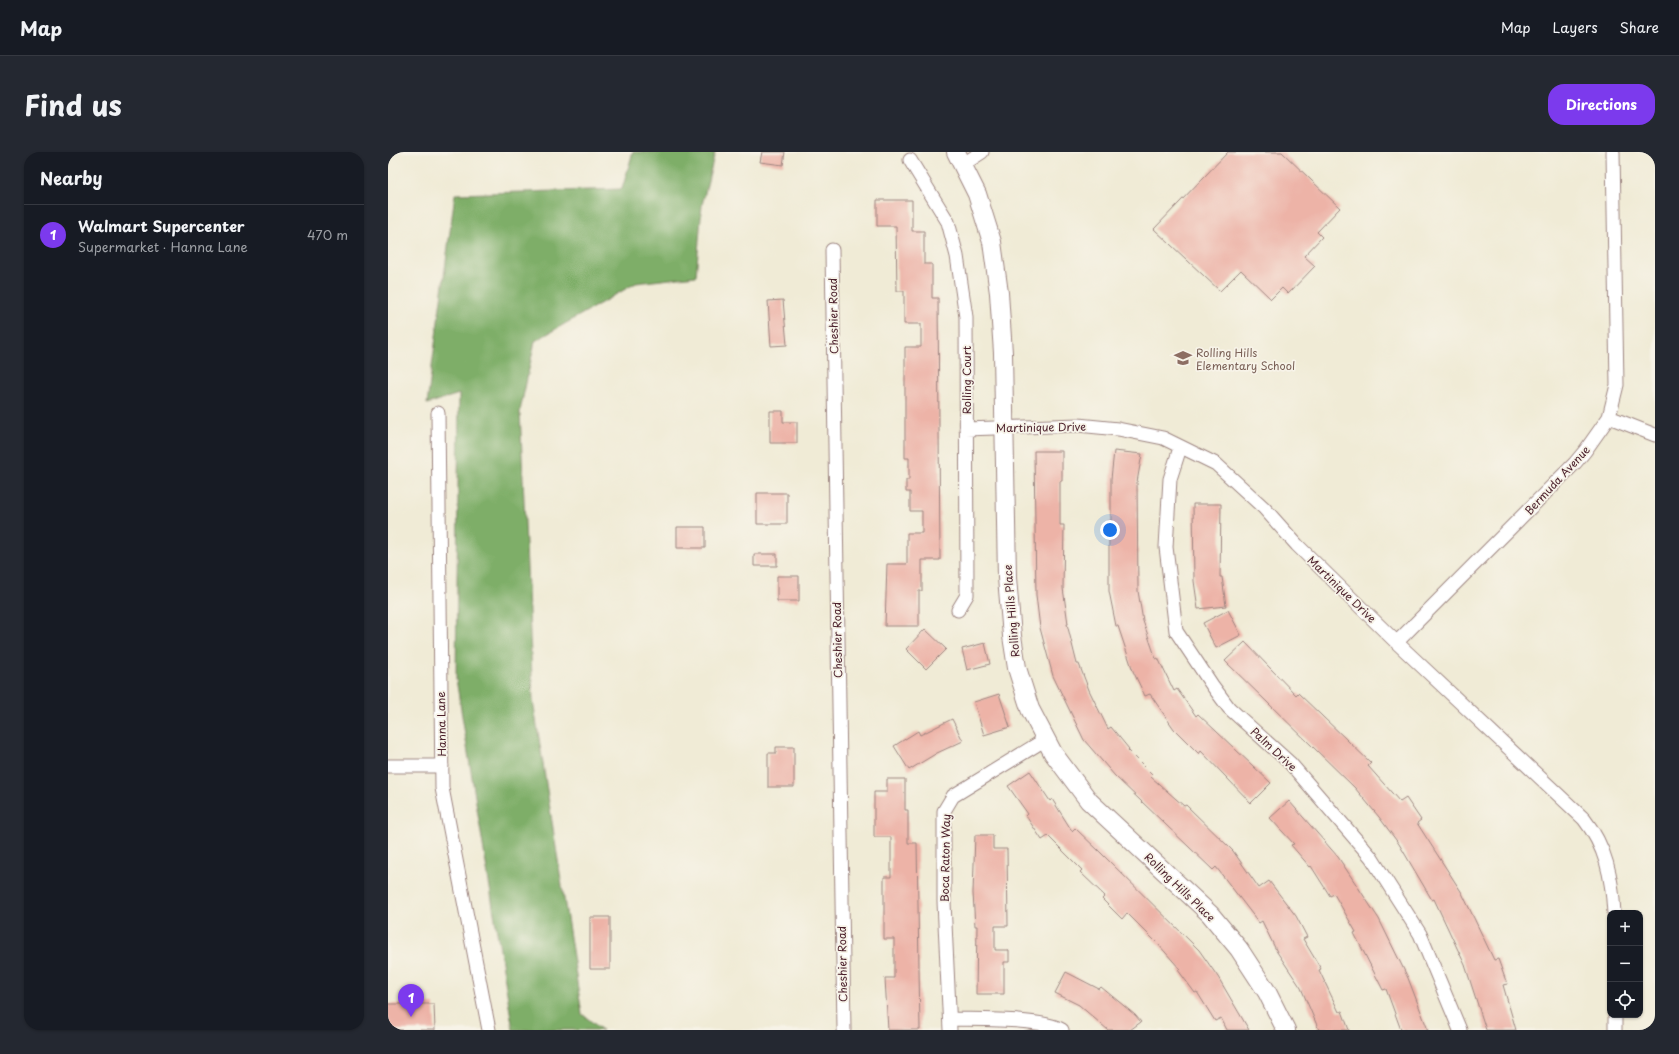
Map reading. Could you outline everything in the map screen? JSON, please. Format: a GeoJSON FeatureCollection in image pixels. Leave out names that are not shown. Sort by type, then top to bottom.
{"type":"FeatureCollection","features":[{"type":"Feature","properties":{"kind":"street"},"geometry":{"type":"LineString","coordinates":[[959,158],[982,152]]}},
{"type":"Feature","properties":{"kind":"street","name":"Bermuda Avenue"},"geometry":{"type":"LineString","coordinates":[[1397,642],[1575,463],[1585,451],[1608,416],[1617,385],[1613,152]]}},
{"type":"Feature","properties":{"kind":"street","name":"Rolling Hills Place"},"geometry":{"type":"LineString","coordinates":[[959,158],[978,194],[992,242],[999,293],[1003,353],[1007,578],[1012,636],[1017,668],[1028,702],[1053,753],[1089,801],[1210,914],[1239,949],[1267,992],[1286,1030]]}},
{"type":"Feature","properties":{"kind":"street","name":"Rolling Court"},"geometry":{"type":"LineString","coordinates":[[910,160],[948,222],[957,256],[966,317],[967,595],[958,610]]}},
{"type":"Feature","properties":{"kind":"street","name":"Cheshier Road"},"geometry":{"type":"LineString","coordinates":[[832,250],[844,1030]]}},
{"type":"Feature","properties":{"kind":"street","name":"Hanna Lane"},"geometry":{"type":"LineString","coordinates":[[438,413],[442,788],[489,1030]]}},
{"type":"Feature","properties":{"kind":"street"},"geometry":{"type":"LineString","coordinates":[[1608,416],[1655,435]]}},
{"type":"Feature","properties":{"kind":"street","name":"Martinique Drive"},"geometry":{"type":"LineString","coordinates":[[966,429],[1078,425],[1118,429],[1163,438],[1180,448],[1216,464],[1264,508],[1297,545],[1397,642],[1584,819],[1600,842],[1608,864],[1611,875],[1614,910]]}},
{"type":"Feature","properties":{"kind":"street","name":"Palm Drive"},"geometry":{"type":"LineString","coordinates":[[1180,448],[1170,480],[1166,547],[1176,631],[1212,685],[1230,708],[1290,763],[1371,857],[1420,934],[1460,1030]]}},
{"type":"Feature","properties":{"kind":"street","name":"Boca Raton Way"},"geometry":{"type":"LineString","coordinates":[[950,1024],[944,902],[944,810],[953,796],[1046,739]]}},
{"type":"Feature","properties":{"kind":"street"},"geometry":{"type":"LineString","coordinates":[[388,766],[442,766]]}},
{"type":"Feature","properties":{"kind":"street"},"geometry":{"type":"LineString","coordinates":[[1615,1018],[1615,1030]]}},
{"type":"Feature","properties":{"kind":"street"},"geometry":{"type":"LineString","coordinates":[[950,1024],[1036,1023],[1055,1026],[1062,1030]]}},
{"type":"Feature","properties":{"kind":"green space"},"geometry":{"type":"Polygon","coordinates":[[[633,152],[715,152],[702,205],[696,276],[636,283],[535,341],[520,411],[533,700],[582,1014],[602,1030],[513,1030],[456,679],[459,394],[427,404],[455,194],[622,189],[633,152]]]}},
{"type":"Feature","properties":{"kind":"building"},"geometry":{"type":"Polygon","coordinates":[[[762,152],[785,152],[783,165],[760,162],[762,152]]]}},
{"type":"Feature","properties":{"kind":"building"},"geometry":{"type":"Polygon","coordinates":[[[1228,152],[1282,152],[1340,208],[1317,232],[1322,237],[1304,256],[1315,266],[1288,294],[1282,288],[1271,299],[1241,270],[1220,291],[1154,229],[1228,152]]]}},
{"type":"Feature","properties":{"kind":"building"},"geometry":{"type":"Polygon","coordinates":[[[877,200],[912,200],[912,231],[924,231],[924,264],[932,264],[932,298],[938,298],[940,560],[922,560],[922,591],[919,591],[919,626],[885,626],[887,564],[907,564],[907,533],[922,533],[922,511],[910,511],[910,492],[906,492],[906,480],[909,480],[909,458],[905,458],[905,347],[921,347],[921,324],[904,324],[904,291],[897,291],[896,226],[877,226],[877,200]]]}},
{"type":"Feature","properties":{"kind":"building"},"geometry":{"type":"Polygon","coordinates":[[[783,300],[787,345],[771,346],[768,301],[783,300]]]}},
{"type":"Feature","properties":{"kind":"building"},"geometry":{"type":"Polygon","coordinates":[[[770,411],[783,411],[783,422],[797,422],[797,443],[770,443],[770,411]]]}},
{"type":"Feature","properties":{"kind":"building"},"geometry":{"type":"Polygon","coordinates":[[[1034,451],[1062,451],[1060,525],[1064,525],[1063,588],[1067,624],[1077,664],[1079,664],[1089,690],[1108,729],[1111,727],[1129,749],[1128,750],[1153,775],[1151,777],[1184,806],[1186,805],[1233,851],[1259,888],[1269,881],[1296,916],[1307,937],[1303,939],[1321,969],[1319,970],[1339,1012],[1342,1011],[1349,1030],[1319,1030],[1301,988],[1277,952],[1262,921],[1259,923],[1216,867],[1213,870],[1115,776],[1084,740],[1053,676],[1040,628],[1036,595],[1034,451]]]}},
{"type":"Feature","properties":{"kind":"building"},"geometry":{"type":"Polygon","coordinates":[[[1114,451],[1142,454],[1137,482],[1138,591],[1143,621],[1156,659],[1158,658],[1174,691],[1177,689],[1196,716],[1198,714],[1271,783],[1251,803],[1201,751],[1199,754],[1174,729],[1150,694],[1145,696],[1133,671],[1118,626],[1116,626],[1109,591],[1109,522],[1111,522],[1111,479],[1114,451]]]}},
{"type":"Feature","properties":{"kind":"building"},"geometry":{"type":"Polygon","coordinates":[[[757,493],[787,493],[787,524],[757,524],[757,493]]]}},
{"type":"Feature","properties":{"kind":"building"},"geometry":{"type":"Polygon","coordinates":[[[1193,504],[1221,504],[1220,577],[1222,577],[1226,606],[1198,609],[1194,581],[1193,504]]]}},
{"type":"Feature","properties":{"kind":"building"},"geometry":{"type":"Polygon","coordinates":[[[677,527],[705,527],[705,548],[677,548],[677,527]]]}},
{"type":"Feature","properties":{"kind":"building"},"geometry":{"type":"Polygon","coordinates":[[[754,554],[777,554],[777,566],[754,566],[754,554]]]}},
{"type":"Feature","properties":{"kind":"building"},"geometry":{"type":"Polygon","coordinates":[[[777,576],[799,576],[799,601],[777,601],[777,576]]]}},
{"type":"Feature","properties":{"kind":"building"},"geometry":{"type":"Polygon","coordinates":[[[1228,610],[1241,635],[1216,648],[1203,623],[1228,610]]]}},
{"type":"Feature","properties":{"kind":"building"},"geometry":{"type":"Polygon","coordinates":[[[925,629],[946,649],[926,669],[906,649],[925,629]]]}},
{"type":"Feature","properties":{"kind":"building"},"geometry":{"type":"Polygon","coordinates":[[[1245,642],[1296,695],[1298,693],[1371,763],[1368,766],[1400,802],[1406,798],[1421,820],[1417,823],[1462,893],[1494,960],[1498,959],[1507,984],[1503,985],[1516,1030],[1486,1030],[1465,965],[1434,899],[1432,900],[1399,844],[1379,817],[1355,788],[1225,661],[1245,642]]]}},
{"type":"Feature","properties":{"kind":"building"},"geometry":{"type":"Polygon","coordinates":[[[985,643],[990,664],[967,670],[962,649],[985,643]]]}},
{"type":"Feature","properties":{"kind":"building"},"geometry":{"type":"Polygon","coordinates":[[[999,694],[1010,727],[984,735],[974,702],[999,694]]]}},
{"type":"Feature","properties":{"kind":"building"},"geometry":{"type":"Polygon","coordinates":[[[952,719],[963,741],[937,753],[909,770],[894,746],[918,731],[920,735],[952,719]]]}},
{"type":"Feature","properties":{"kind":"building"},"geometry":{"type":"Polygon","coordinates":[[[776,747],[794,747],[794,787],[768,787],[768,753],[776,753],[776,747]]]}},
{"type":"Feature","properties":{"kind":"building"},"geometry":{"type":"Polygon","coordinates":[[[1030,771],[1050,801],[1052,799],[1072,831],[1075,828],[1199,950],[1218,977],[1249,1030],[1227,1030],[1221,1018],[1215,1021],[1197,992],[1195,993],[1178,970],[1180,969],[1158,944],[1127,913],[1122,919],[1102,899],[1105,896],[1080,872],[1082,870],[1048,836],[1042,840],[1026,816],[1028,814],[1008,786],[1030,771]]]}},
{"type":"Feature","properties":{"kind":"building"},"geometry":{"type":"Polygon","coordinates":[[[887,779],[905,779],[905,810],[908,810],[908,843],[917,843],[920,1030],[888,1030],[885,978],[894,978],[894,939],[884,939],[884,877],[891,877],[891,837],[874,837],[874,792],[887,792],[887,779]]]}},
{"type":"Feature","properties":{"kind":"building"},"geometry":{"type":"Polygon","coordinates":[[[1289,801],[1338,857],[1379,919],[1408,978],[1428,1030],[1401,1030],[1386,989],[1383,990],[1354,933],[1356,932],[1334,894],[1330,896],[1311,866],[1310,867],[1291,845],[1294,844],[1270,818],[1289,801]]]}},
{"type":"Feature","properties":{"kind":"building"},"geometry":{"type":"Polygon","coordinates":[[[975,835],[993,835],[993,849],[1007,849],[1008,926],[995,926],[995,950],[1009,950],[1009,962],[1004,962],[1004,994],[976,994],[977,926],[975,926],[973,893],[975,835]]]}},
{"type":"Feature","properties":{"kind":"building"},"geometry":{"type":"Polygon","coordinates":[[[590,917],[610,917],[610,969],[590,969],[590,917]]]}},
{"type":"Feature","properties":{"kind":"building"},"geometry":{"type":"Polygon","coordinates":[[[1066,972],[1099,989],[1101,987],[1135,1015],[1141,1022],[1130,1030],[1108,1030],[1079,1005],[1055,993],[1066,972]]]}},
{"type":"Feature","properties":{"kind":"building"},"geometry":{"type":"Polygon","coordinates":[[[388,1004],[434,1004],[435,1030],[388,1030],[388,1004]]]}},
{"type":"Feature","properties":{"kind":"place","name":"Rolling Hills Elementary School"},"geometry":{"type":"Point","coordinates":[1183,358]}},
{"type":"Feature","properties":{"kind":"place","name":"Walmart Supercenter"},"geometry":{"type":"Point","coordinates":[411,1017]}}]}
